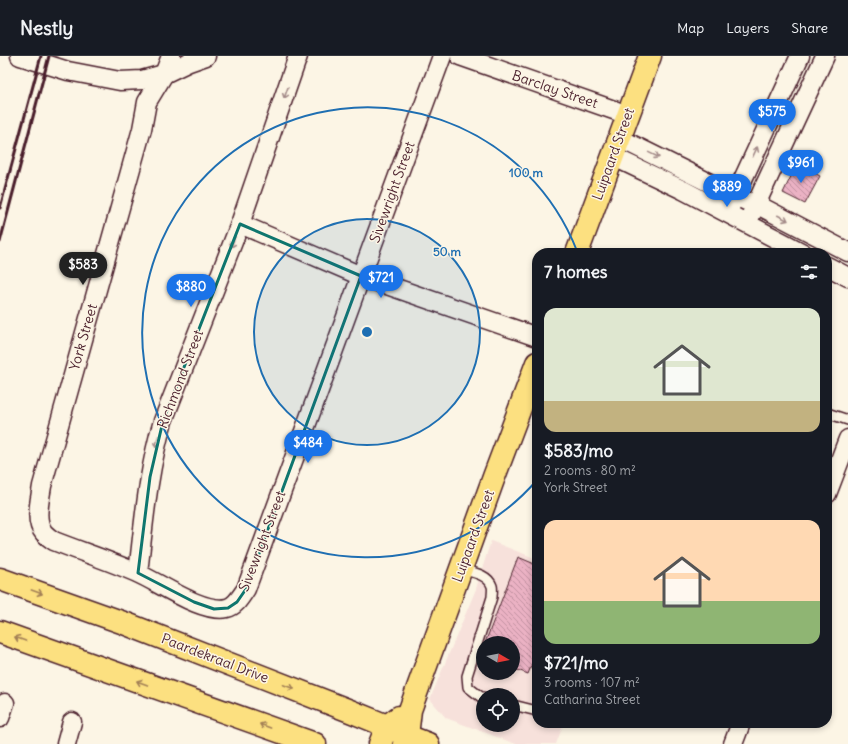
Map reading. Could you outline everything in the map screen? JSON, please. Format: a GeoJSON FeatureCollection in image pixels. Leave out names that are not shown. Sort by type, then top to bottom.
{"type":"FeatureCollection","features":[{"type":"Feature","properties":{"kind":"main road","name":"Luipaard Street"},"geometry":{"type":"LineString","coordinates":[[579,248],[650,56]]}},
{"type":"Feature","properties":{"kind":"main road","name":"Luipaard Street"},"geometry":{"type":"LineString","coordinates":[[406,740],[410,710],[532,376]]}},
{"type":"Feature","properties":{"kind":"main road","name":"Paardekraal Drive"},"geometry":{"type":"LineString","coordinates":[[0,579],[124,623],[383,735],[428,744]]}},
{"type":"Feature","properties":{"kind":"main road"},"geometry":{"type":"LineString","coordinates":[[0,632],[315,744]]}},
{"type":"Feature","properties":{"kind":"main road"},"geometry":{"type":"LineString","coordinates":[[383,735],[410,710]]}},
{"type":"Feature","properties":{"kind":"street"},"geometry":{"type":"LineString","coordinates":[[20,56],[68,71],[120,81],[142,80],[164,74],[206,56]]}},
{"type":"Feature","properties":{"kind":"street"},"geometry":{"type":"LineString","coordinates":[[164,74],[171,56]]}},
{"type":"Feature","properties":{"kind":"street","name":"Richmond Street"},"geometry":{"type":"LineString","coordinates":[[138,573],[150,477],[156,443],[163,421],[240,224],[298,56]]}},
{"type":"Feature","properties":{"kind":"street","name":"Sivewright Street"},"geometry":{"type":"LineString","coordinates":[[38,511],[39,523],[43,532],[54,541],[138,573],[194,602],[214,609],[228,608],[237,602],[246,589],[442,56]]}},
{"type":"Feature","properties":{"kind":"street","name":"Barclay Street"},"geometry":{"type":"LineString","coordinates":[[460,56],[628,115]]}},
{"type":"Feature","properties":{"kind":"street"},"geometry":{"type":"LineString","coordinates":[[728,213],[800,56]]}},
{"type":"Feature","properties":{"kind":"street"},"geometry":{"type":"LineString","coordinates":[[747,224],[825,56]]}},
{"type":"Feature","properties":{"kind":"street","name":"York Street"},"geometry":{"type":"LineString","coordinates":[[38,511],[42,486],[142,129],[147,102],[164,74]]}},
{"type":"Feature","properties":{"kind":"street"},"geometry":{"type":"LineString","coordinates":[[616,147],[756,204],[848,252]]}},
{"type":"Feature","properties":{"kind":"street"},"geometry":{"type":"LineString","coordinates":[[616,147],[682,190],[793,248]]}},
{"type":"Feature","properties":{"kind":"street"},"geometry":{"type":"LineString","coordinates":[[240,224],[361,276],[532,335]]}},
{"type":"Feature","properties":{"kind":"street"},"geometry":{"type":"LineString","coordinates":[[832,269],[848,277]]}},
{"type":"Feature","properties":{"kind":"street"},"geometry":{"type":"LineString","coordinates":[[832,481],[848,439]]}},
{"type":"Feature","properties":{"kind":"street"},"geometry":{"type":"LineString","coordinates":[[66,744],[72,722]]}},
{"type":"Feature","properties":{"kind":"street"},"geometry":{"type":"LineString","coordinates":[[733,744],[739,728]]}},
{"type":"Feature","properties":{"kind":"lane"},"geometry":{"type":"LineString","coordinates":[[832,415],[848,420]]}},
{"type":"Feature","properties":{"kind":"lane"},"geometry":{"type":"LineString","coordinates":[[461,569],[486,578],[492,586],[492,596],[467,676],[468,687],[476,693]]}},
{"type":"Feature","properties":{"kind":"lane"},"geometry":{"type":"LineString","coordinates":[[520,707],[532,710]]}},
{"type":"Feature","properties":{"kind":"highlighted area"},"geometry":{"type":"Polygon","coordinates":[[[240,224],[361,276],[246,589],[237,602],[228,608],[214,609],[194,602],[138,573],[150,477],[163,421],[240,224]]]}},
{"type":"Feature","properties":{"kind":"shaded area"},"geometry":{"type":"Polygon","coordinates":[[[491,541],[532,557],[532,728],[562,728],[556,744],[516,744],[484,732],[520,732],[520,688],[476,688],[476,729],[446,718],[430,699],[476,589],[491,541]]]}},
{"type":"Feature","properties":{"kind":"building"},"geometry":{"type":"Polygon","coordinates":[[[797,164],[820,176],[805,204],[783,193],[797,164]]]}},
{"type":"Feature","properties":{"kind":"building"},"geometry":{"type":"Polygon","coordinates":[[[518,557],[532,563],[532,664],[528,674],[520,671],[520,636],[488,636],[518,557]]]}},
{"type":"Feature","properties":{"kind":"railway"},"geometry":{"type":"LineString","coordinates":[[0,208],[41,56]]}},
{"type":"Feature","properties":{"kind":"railway"},"geometry":{"type":"LineString","coordinates":[[0,242],[49,56]]}}]}
